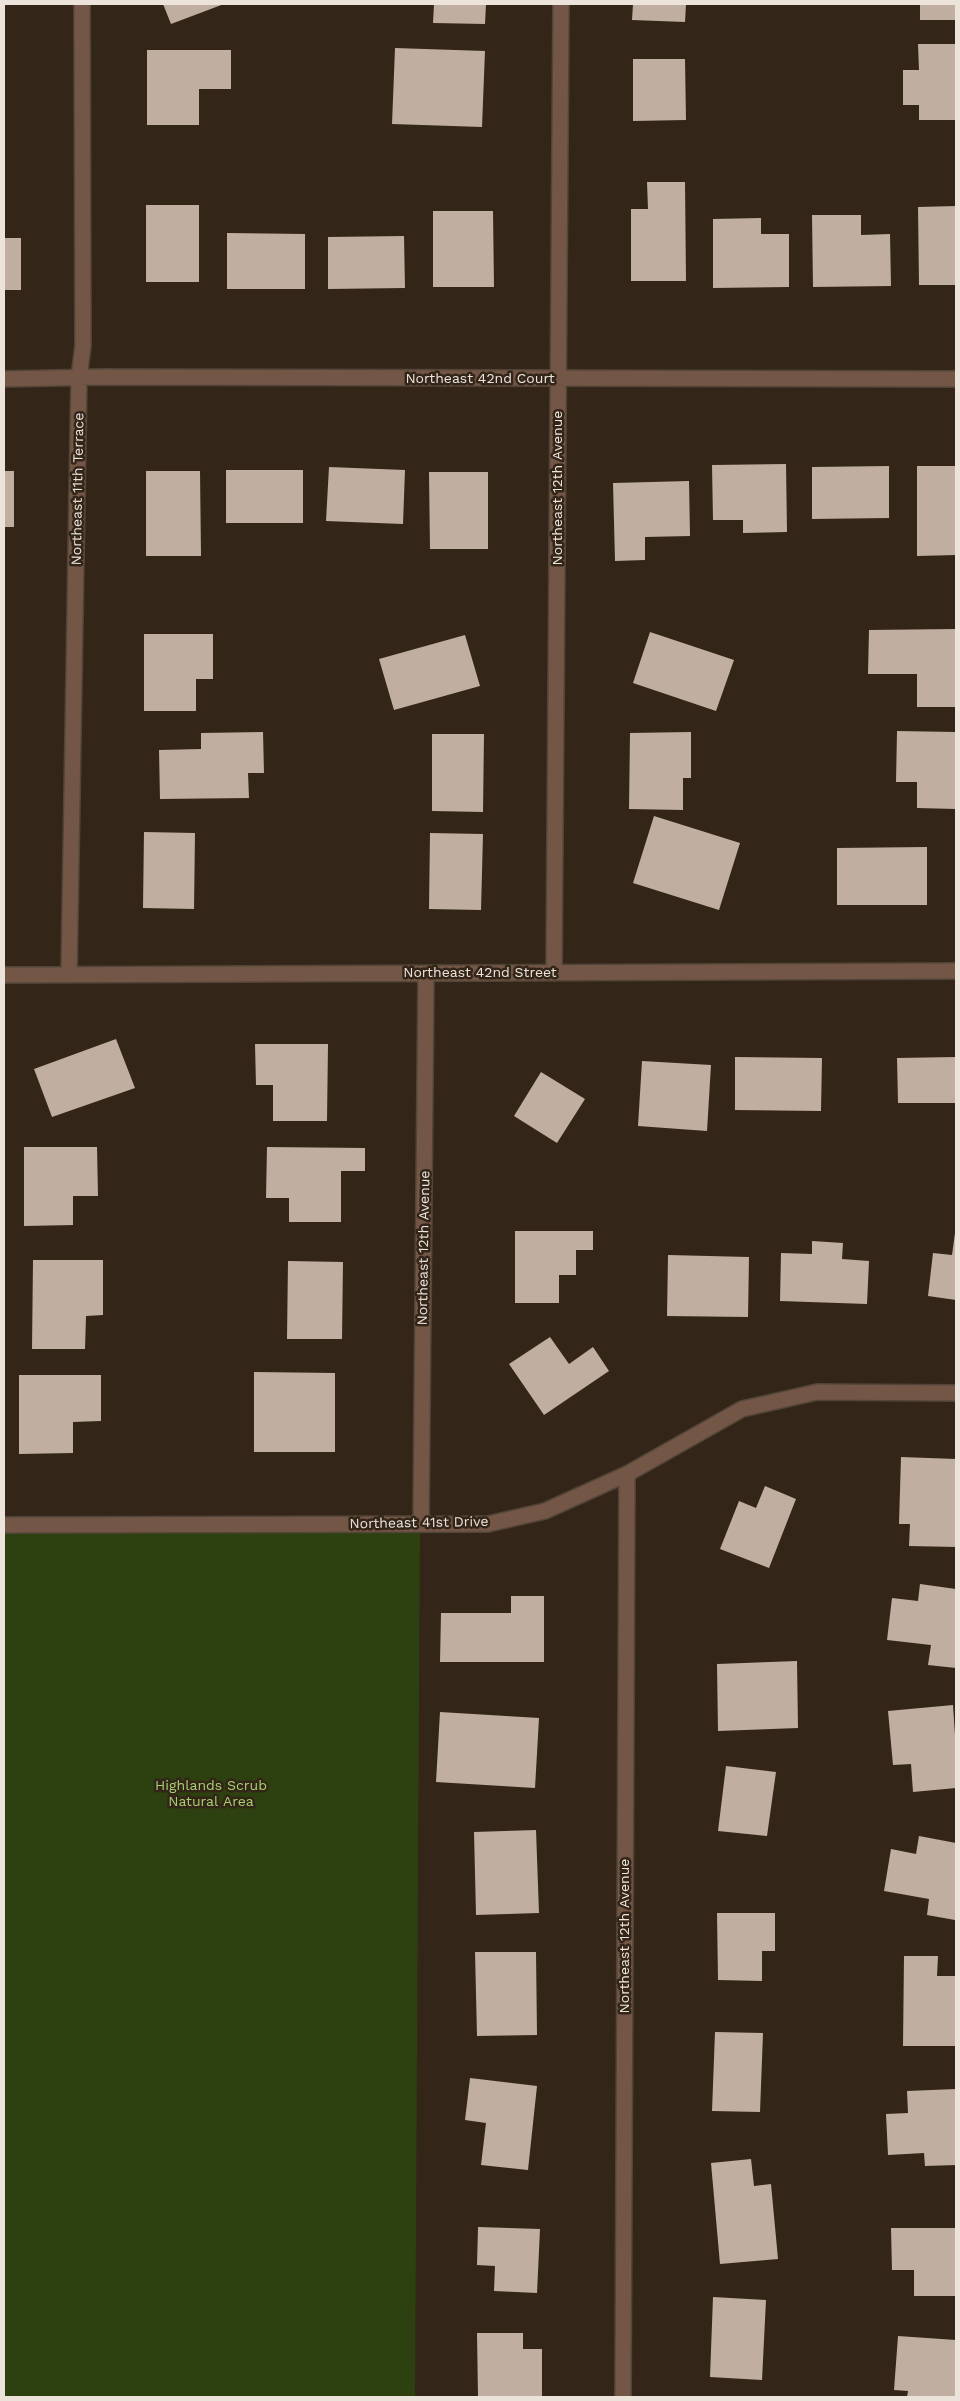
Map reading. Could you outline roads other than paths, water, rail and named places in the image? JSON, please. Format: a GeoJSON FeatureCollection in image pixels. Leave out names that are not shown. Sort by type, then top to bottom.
{"type":"FeatureCollection","features":[{"type":"Feature","properties":{"kind":"street","name":"Northeast 11th Terrace"},"geometry":{"type":"LineString","coordinates":[[69,975],[78,377],[83,346],[82,4]]}},
{"type":"Feature","properties":{"kind":"street","name":"Northeast 12th Avenue"},"geometry":{"type":"LineString","coordinates":[[554,973],[561,4]]}},
{"type":"Feature","properties":{"kind":"street","name":"Northeast 42nd Court"},"geometry":{"type":"LineString","coordinates":[[4,379],[78,377],[956,379]]}},
{"type":"Feature","properties":{"kind":"street","name":"Northeast 42nd Street"},"geometry":{"type":"LineString","coordinates":[[4,975],[956,971]]}},
{"type":"Feature","properties":{"kind":"street","name":"Northeast 12th Avenue"},"geometry":{"type":"LineString","coordinates":[[421,1523],[426,973]]}},
{"type":"Feature","properties":{"kind":"street","name":"Northeast 41st Drive"},"geometry":{"type":"LineString","coordinates":[[4,1524],[488,1524],[545,1511],[627,1474],[742,1410],[818,1392],[956,1393]]}},
{"type":"Feature","properties":{"kind":"street","name":"Northeast 12th Avenue"},"geometry":{"type":"LineString","coordinates":[[623,2397],[627,1474]]}},
{"type":"Feature","properties":{"kind":"park label","name":"Highlands Scrub Natural Area"},"geometry":{"type":"Point","coordinates":[211,1794]}}]}
